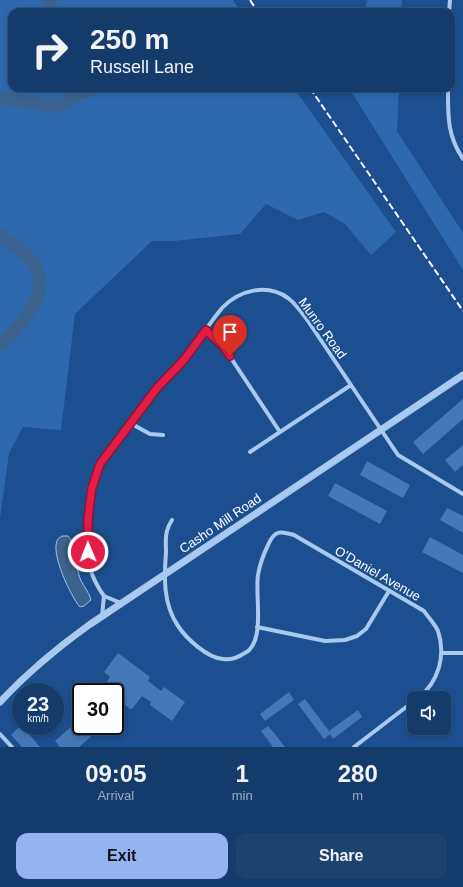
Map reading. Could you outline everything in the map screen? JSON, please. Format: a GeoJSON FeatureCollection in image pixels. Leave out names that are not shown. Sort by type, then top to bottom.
{"type":"FeatureCollection","features":[{"type":"Feature","properties":{"kind":"street"},"geometry":{"type":"LineString","coordinates":[[448,92],[448,126],[453,143],[463,159]]}},
{"type":"Feature","properties":{"kind":"street","name":"Munro Road"},"geometry":{"type":"LineString","coordinates":[[104,596],[96,584],[89,563],[87,541],[92,488],[100,464],[157,388],[183,361],[222,308],[239,295],[255,290],[264,290],[280,294],[294,303],[301,311],[398,455],[463,494]]}},
{"type":"Feature","properties":{"kind":"street"},"geometry":{"type":"LineString","coordinates":[[206,330],[227,351],[280,432]]}},
{"type":"Feature","properties":{"kind":"street","name":"Casho Mill Road"},"geometry":{"type":"LineString","coordinates":[[0,702],[20,681],[49,655],[102,616],[463,375]]}},
{"type":"Feature","properties":{"kind":"street"},"geometry":{"type":"LineString","coordinates":[[250,452],[351,385]]}},
{"type":"Feature","properties":{"kind":"street"},"geometry":{"type":"LineString","coordinates":[[130,423],[150,434],[163,435]]}},
{"type":"Feature","properties":{"kind":"street"},"geometry":{"type":"LineString","coordinates":[[172,520],[167,531],[165,588],[168,604],[178,627],[204,653],[219,659],[227,660],[240,657],[251,649],[258,627],[324,641],[345,640],[357,636],[366,629],[389,591]]}},
{"type":"Feature","properties":{"kind":"street","name":"O'Daniel Avenue"},"geometry":{"type":"LineString","coordinates":[[258,627],[258,575],[263,555],[272,538],[276,534],[284,532],[294,535],[424,611],[438,630],[442,653],[434,679],[426,691]]}},
{"type":"Feature","properties":{"kind":"street"},"geometry":{"type":"LineString","coordinates":[[102,616],[104,596],[121,603]]}},
{"type":"Feature","properties":{"kind":"street"},"geometry":{"type":"LineString","coordinates":[[442,653],[463,653]]}},
{"type":"Feature","properties":{"kind":"street"},"geometry":{"type":"LineString","coordinates":[[354,747],[407,706]]}},
{"type":"Feature","properties":{"kind":"street"},"geometry":{"type":"LineString","coordinates":[[0,734],[12,747]]}},
{"type":"Feature","properties":{"kind":"street"},"geometry":{"type":"LineString","coordinates":[[359,743],[362,747]]}},
{"type":"Feature","properties":{"kind":"shaded area"},"geometry":{"type":"Polygon","coordinates":[[[0,0],[233,0],[238,8],[8,8],[8,92],[297,92],[396,232],[371,255],[345,224],[324,212],[298,220],[266,204],[240,234],[174,241],[152,241],[75,314],[61,430],[23,427],[9,453],[0,518],[0,0]]]}},
{"type":"Feature","properties":{"kind":"shaded area"},"geometry":{"type":"Polygon","coordinates":[[[367,0],[402,0],[401,8],[366,8],[367,0]]]}},
{"type":"Feature","properties":{"kind":"shaded area"},"geometry":{"type":"Polygon","coordinates":[[[352,92],[399,92],[397,131],[463,233],[463,270],[352,92]]]}},
{"type":"Feature","properties":{"kind":"shaded area"},"geometry":{"type":"Polygon","coordinates":[[[63,536],[68,536],[73,544],[80,578],[91,600],[84,606],[80,607],[76,602],[62,574],[56,553],[56,545],[58,539],[63,536]]]}},
{"type":"Feature","properties":{"kind":"building"},"geometry":{"type":"Polygon","coordinates":[[[463,399],[463,419],[423,454],[413,442],[463,399]]]}},
{"type":"Feature","properties":{"kind":"building"},"geometry":{"type":"Polygon","coordinates":[[[463,445],[463,465],[455,472],[445,460],[463,445]]]}},
{"type":"Feature","properties":{"kind":"building"},"geometry":{"type":"Polygon","coordinates":[[[367,461],[410,485],[403,498],[360,475],[367,461]]]}},
{"type":"Feature","properties":{"kind":"building"},"geometry":{"type":"Polygon","coordinates":[[[335,483],[387,511],[380,524],[328,496],[335,483]]]}},
{"type":"Feature","properties":{"kind":"building"},"geometry":{"type":"Polygon","coordinates":[[[447,508],[463,516],[463,533],[440,520],[447,508]]]}},
{"type":"Feature","properties":{"kind":"building"},"geometry":{"type":"Polygon","coordinates":[[[430,537],[463,555],[463,573],[422,552],[430,537]]]}},
{"type":"Feature","properties":{"kind":"building"},"geometry":{"type":"Polygon","coordinates":[[[118,653],[150,677],[148,681],[161,691],[164,687],[185,702],[172,721],[150,705],[151,702],[142,696],[133,708],[130,709],[124,704],[124,683],[106,683],[110,677],[104,672],[118,653]]]}},
{"type":"Feature","properties":{"kind":"building"},"geometry":{"type":"Polygon","coordinates":[[[289,692],[294,700],[265,721],[260,714],[289,692]]]}},
{"type":"Feature","properties":{"kind":"building"},"geometry":{"type":"Polygon","coordinates":[[[305,699],[329,731],[358,710],[362,717],[333,739],[330,734],[324,739],[298,704],[305,699]]]}},
{"type":"Feature","properties":{"kind":"building"},"geometry":{"type":"Polygon","coordinates":[[[72,726],[72,735],[93,735],[79,747],[60,747],[55,741],[62,735],[64,735],[64,733],[72,726]]]}},
{"type":"Feature","properties":{"kind":"building"},"geometry":{"type":"Polygon","coordinates":[[[268,726],[285,747],[273,747],[261,731],[268,726]]]}},
{"type":"Feature","properties":{"kind":"building"},"geometry":{"type":"Polygon","coordinates":[[[11,735],[30,735],[40,747],[22,747],[11,735]]]}},
{"type":"Feature","properties":{"kind":"waterway"},"geometry":{"type":"LineString","coordinates":[[49,0],[51,8]]}},
{"type":"Feature","properties":{"kind":"waterway"},"geometry":{"type":"LineString","coordinates":[[0,98],[58,107],[83,92]]}},
{"type":"Feature","properties":{"kind":"waterway"},"geometry":{"type":"LineString","coordinates":[[0,235],[34,262],[40,283],[39,293],[29,313],[15,331],[0,345]]}},
{"type":"Feature","properties":{"kind":"railway"},"geometry":{"type":"LineString","coordinates":[[250,0],[255,8]]}},
{"type":"Feature","properties":{"kind":"railway"},"geometry":{"type":"LineString","coordinates":[[313,92],[463,311]]}},
{"type":"Feature","properties":{"kind":"route"},"geometry":{"type":"LineString","coordinates":[[88,552],[87,541],[90,502],[92,488],[100,464],[157,388],[183,361],[206,330],[223,346],[230,356]]}}]}
